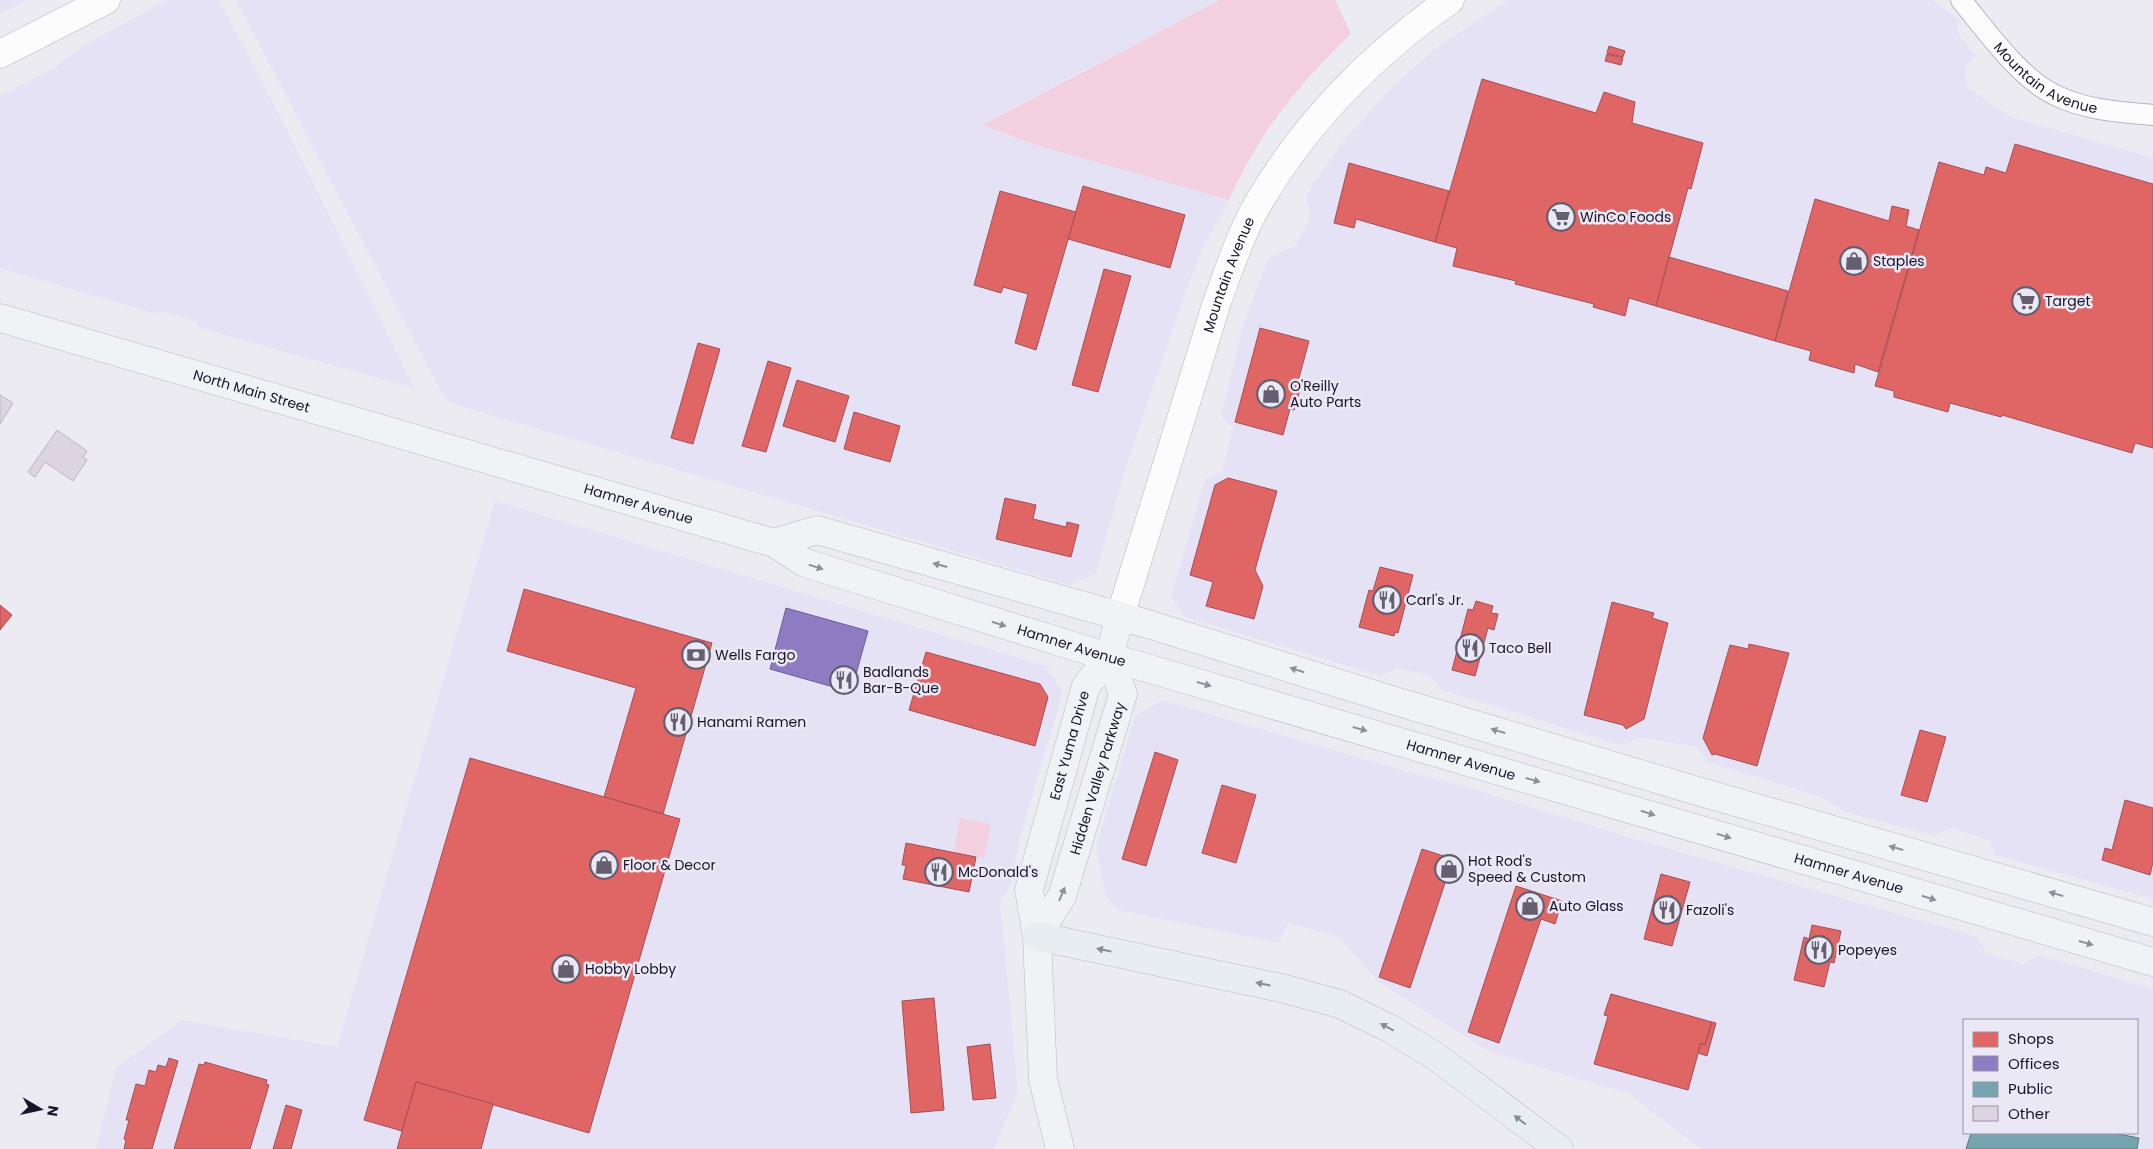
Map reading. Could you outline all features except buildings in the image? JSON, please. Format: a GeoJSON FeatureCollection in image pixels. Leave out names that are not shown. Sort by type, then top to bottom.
{"type":"FeatureCollection","features":[{"type":"Feature","properties":{"kind":"highway"},"geometry":{"type":"LineString","coordinates":[[1037,936],[1285,989],[1340,1004],[1391,1029],[1438,1058],[1559,1149]]}},
{"type":"Feature","properties":{"kind":"main road"},"geometry":{"type":"LineString","coordinates":[[0,54],[106,0]]}},
{"type":"Feature","properties":{"kind":"main road","name":"Mountain Avenue"},"geometry":{"type":"LineString","coordinates":[[1120,617],[1217,302],[1236,252],[1261,198],[1297,144],[1337,97],[1380,55],[1450,0]]}},
{"type":"Feature","properties":{"kind":"main road","name":"North Main Street"},"geometry":{"type":"LineString","coordinates":[[0,318],[503,466]]}},
{"type":"Feature","properties":{"kind":"main road","name":"Hamner Avenue"},"geometry":{"type":"LineString","coordinates":[[503,466],[774,543],[805,564],[1109,657],[2153,962]]}},
{"type":"Feature","properties":{"kind":"main road"},"geometry":{"type":"LineString","coordinates":[[774,543],[817,530],[1120,617],[1694,790],[2153,922]]}},
{"type":"Feature","properties":{"kind":"main road"},"geometry":{"type":"LineString","coordinates":[[1109,657],[1120,617]]}},
{"type":"Feature","properties":{"kind":"main road","name":"East Yuma Drive"},"geometry":{"type":"LineString","coordinates":[[1037,936],[1028,890],[1086,686],[1109,657]]}},
{"type":"Feature","properties":{"kind":"main road","name":"Hidden Valley Parkway"},"geometry":{"type":"LineString","coordinates":[[1037,936],[1062,896],[1123,694],[1109,657]]}},
{"type":"Feature","properties":{"kind":"main road"},"geometry":{"type":"LineString","coordinates":[[1037,936],[1043,1079],[1060,1149]]}},
{"type":"Feature","properties":{"kind":"street","name":"Mountain Avenue"},"geometry":{"type":"LineString","coordinates":[[1961,0],[2028,76],[2054,95],[2086,106],[2153,116]]}},
{"type":"Feature","properties":{"kind":"shaded area"},"geometry":{"type":"Polygon","coordinates":[[[0,0],[27,0],[0,14],[0,0]]]}},
{"type":"Feature","properties":{"kind":"shaded area"},"geometry":{"type":"Polygon","coordinates":[[[167,0],[219,0],[288,132],[414,388],[200,328],[194,320],[162,311],[156,314],[0,268],[0,96],[51,70],[83,46],[167,0]]]}},
{"type":"Feature","properties":{"kind":"shaded area"},"geometry":{"type":"Polygon","coordinates":[[[236,0],[1220,0],[982,124],[1039,146],[1229,200],[1204,246],[1188,285],[1126,467],[1096,573],[1070,585],[456,405],[444,397],[236,0]]]}},
{"type":"Feature","properties":{"kind":"shaded area"},"geometry":{"type":"Polygon","coordinates":[[[1220,0],[1335,0],[1351,34],[1314,72],[1281,111],[1253,153],[1229,200],[1039,146],[982,125],[1220,0]]]}},
{"type":"Feature","properties":{"kind":"shaded area"},"geometry":{"type":"Polygon","coordinates":[[[1509,0],[1932,0],[1959,20],[1957,33],[1975,55],[1966,65],[1965,78],[1969,88],[1986,101],[2011,117],[2153,158],[2153,899],[1995,855],[1990,841],[1950,828],[1935,836],[1846,812],[1819,796],[1707,762],[1697,747],[1638,737],[1623,746],[1442,690],[1430,676],[1397,668],[1381,676],[1185,617],[1171,597],[1205,479],[1222,472],[1233,428],[1221,417],[1243,326],[1265,266],[1272,256],[1295,246],[1311,216],[1306,199],[1314,182],[1346,138],[1394,85],[1437,47],[1509,0]]]}},
{"type":"Feature","properties":{"kind":"shaded area"},"geometry":{"type":"Polygon","coordinates":[[[495,501],[1046,666],[1062,691],[1020,838],[1011,884],[1000,902],[1018,1091],[994,1149],[96,1149],[116,1068],[182,1020],[337,1047],[495,501]]]}},
{"type":"Feature","properties":{"kind":"shaded area"},"geometry":{"type":"Polygon","coordinates":[[[1162,700],[1408,772],[1460,785],[1628,837],[1978,937],[1986,953],[2023,964],[2039,955],[2153,989],[2153,1149],[1701,1149],[1629,1094],[1490,1052],[1377,981],[1340,937],[1288,923],[1279,943],[1118,910],[1106,897],[1096,847],[1135,716],[1162,700]]]}},
{"type":"Feature","properties":{"kind":"shaded area"},"geometry":{"type":"Polygon","coordinates":[[[960,818],[991,824],[984,858],[954,853],[960,818]]]}},
{"type":"Feature","properties":{"kind":"place","name":"WinCo Foods"},"geometry":{"type":"Point","coordinates":[1561,217]}},
{"type":"Feature","properties":{"kind":"place","name":"Staples"},"geometry":{"type":"Point","coordinates":[1854,261]}},
{"type":"Feature","properties":{"kind":"place","name":"Target"},"geometry":{"type":"Point","coordinates":[2026,301]}},
{"type":"Feature","properties":{"kind":"place","name":"O'Reilly Auto Parts"},"geometry":{"type":"Point","coordinates":[1271,394]}},
{"type":"Feature","properties":{"kind":"place","name":"Carl's Jr."},"geometry":{"type":"Point","coordinates":[1387,600]}},
{"type":"Feature","properties":{"kind":"place","name":"Taco Bell"},"geometry":{"type":"Point","coordinates":[1470,648]}},
{"type":"Feature","properties":{"kind":"place","name":"Wells Fargo"},"geometry":{"type":"Point","coordinates":[696,655]}},
{"type":"Feature","properties":{"kind":"place","name":"Badlands Bar-B-Que"},"geometry":{"type":"Point","coordinates":[844,680]}},
{"type":"Feature","properties":{"kind":"place","name":"Hanami Ramen"},"geometry":{"type":"Point","coordinates":[678,722]}},
{"type":"Feature","properties":{"kind":"place","name":"Floor & Decor"},"geometry":{"type":"Point","coordinates":[604,865]}},
{"type":"Feature","properties":{"kind":"place","name":"Hot Rod's Speed & Custom"},"geometry":{"type":"Point","coordinates":[1449,869]}},
{"type":"Feature","properties":{"kind":"place","name":"McDonald's"},"geometry":{"type":"Point","coordinates":[939,872]}},
{"type":"Feature","properties":{"kind":"place","name":"Auto Glass"},"geometry":{"type":"Point","coordinates":[1530,906]}},
{"type":"Feature","properties":{"kind":"place","name":"Fazoli's"},"geometry":{"type":"Point","coordinates":[1667,910]}},
{"type":"Feature","properties":{"kind":"place","name":"Popeyes"},"geometry":{"type":"Point","coordinates":[1819,950]}},
{"type":"Feature","properties":{"kind":"place","name":"Hobby Lobby"},"geometry":{"type":"Point","coordinates":[566,969]}}]}
